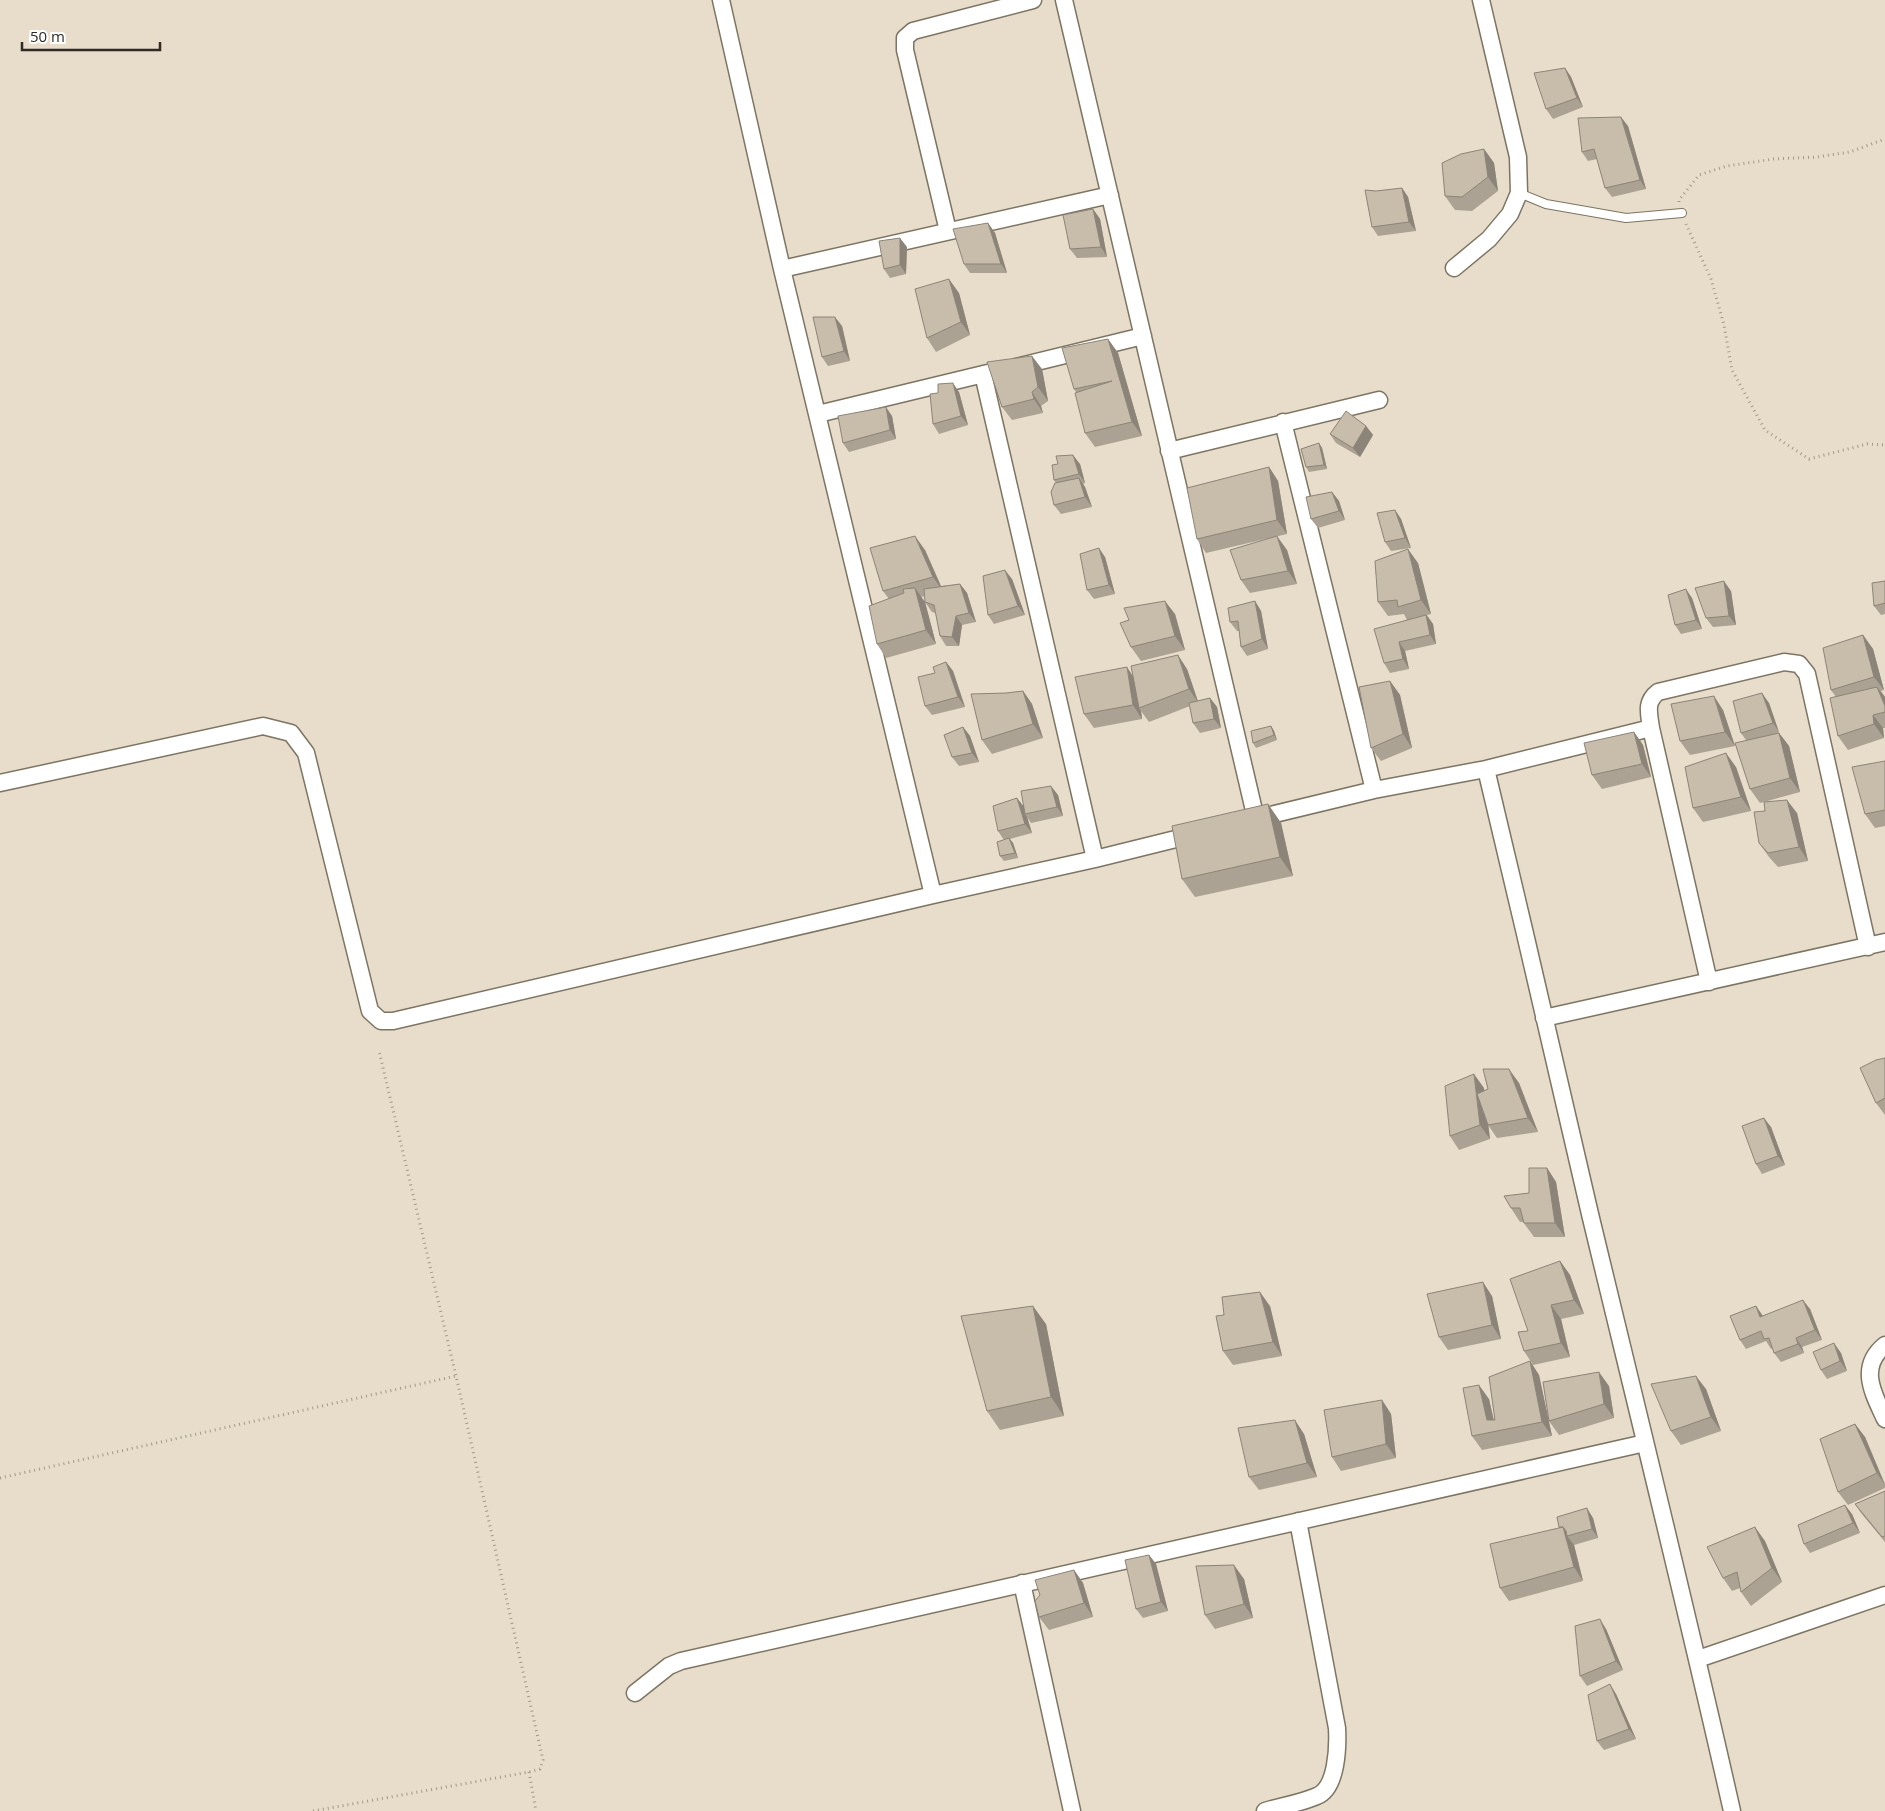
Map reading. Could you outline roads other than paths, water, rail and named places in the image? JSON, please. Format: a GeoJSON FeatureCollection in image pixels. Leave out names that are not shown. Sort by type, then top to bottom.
{"type":"FeatureCollection","features":[{"type":"Feature","properties":{"kind":"street"},"geometry":{"type":"LineString","coordinates":[[721,0],[782,268],[933,895]]}},
{"type":"Feature","properties":{"kind":"street"},"geometry":{"type":"LineString","coordinates":[[948,231],[905,50],[905,38],[913,31],[1033,0]]}},
{"type":"Feature","properties":{"kind":"street"},"geometry":{"type":"LineString","coordinates":[[1064,0],[1256,819]]}},
{"type":"Feature","properties":{"kind":"street"},"geometry":{"type":"LineString","coordinates":[[1454,268],[1489,239],[1510,214],[1520,193],[1518,157],[1481,0]]}},
{"type":"Feature","properties":{"kind":"street"},"geometry":{"type":"LineString","coordinates":[[782,268],[1110,195]]}},
{"type":"Feature","properties":{"kind":"street"},"geometry":{"type":"LineString","coordinates":[[818,414],[1142,336]]}},
{"type":"Feature","properties":{"kind":"street"},"geometry":{"type":"LineString","coordinates":[[983,374],[1095,859]]}},
{"type":"Feature","properties":{"kind":"street"},"geometry":{"type":"LineString","coordinates":[[1169,451],[1379,400]]}},
{"type":"Feature","properties":{"kind":"street"},"geometry":{"type":"LineString","coordinates":[[1283,422],[1374,790]]}},
{"type":"Feature","properties":{"kind":"street"},"geometry":{"type":"LineString","coordinates":[[1709,982],[1648,710],[1652,697],[1658,692],[1784,662],[1799,664],[1807,674],[1868,947]]}},
{"type":"Feature","properties":{"kind":"street"},"geometry":{"type":"LineString","coordinates":[[0,783],[263,726],[291,733],[306,753],[370,1011],[380,1021],[393,1021],[1095,859],[1208,831]]}},
{"type":"Feature","properties":{"kind":"street"},"geometry":{"type":"LineString","coordinates":[[1237,824],[1374,790],[1486,769],[1651,728]]}},
{"type":"Feature","properties":{"kind":"street"},"geometry":{"type":"LineString","coordinates":[[1486,769],[1518,898],[1544,1018],[1645,1443],[1698,1659],[1732,1811]]}},
{"type":"Feature","properties":{"kind":"street"},"geometry":{"type":"LineString","coordinates":[[1544,1018],[1885,942]]}},
{"type":"Feature","properties":{"kind":"street"},"geometry":{"type":"LineString","coordinates":[[1885,1345],[1874,1355],[1869,1367],[1870,1380],[1885,1419]]}},
{"type":"Feature","properties":{"kind":"street"},"geometry":{"type":"LineString","coordinates":[[635,1693],[669,1666],[681,1661],[1645,1443]]}},
{"type":"Feature","properties":{"kind":"street"},"geometry":{"type":"LineString","coordinates":[[1265,1811],[1318,1796],[1327,1790],[1332,1776],[1338,1745],[1337,1728],[1298,1521]]}},
{"type":"Feature","properties":{"kind":"street"},"geometry":{"type":"LineString","coordinates":[[1022,1583],[1072,1811]]}},
{"type":"Feature","properties":{"kind":"street"},"geometry":{"type":"LineString","coordinates":[[1698,1659],[1885,1595]]}},
{"type":"Feature","properties":{"kind":"lane"},"geometry":{"type":"LineString","coordinates":[[1520,193],[1546,204],[1626,218],[1682,212]]}}]}
